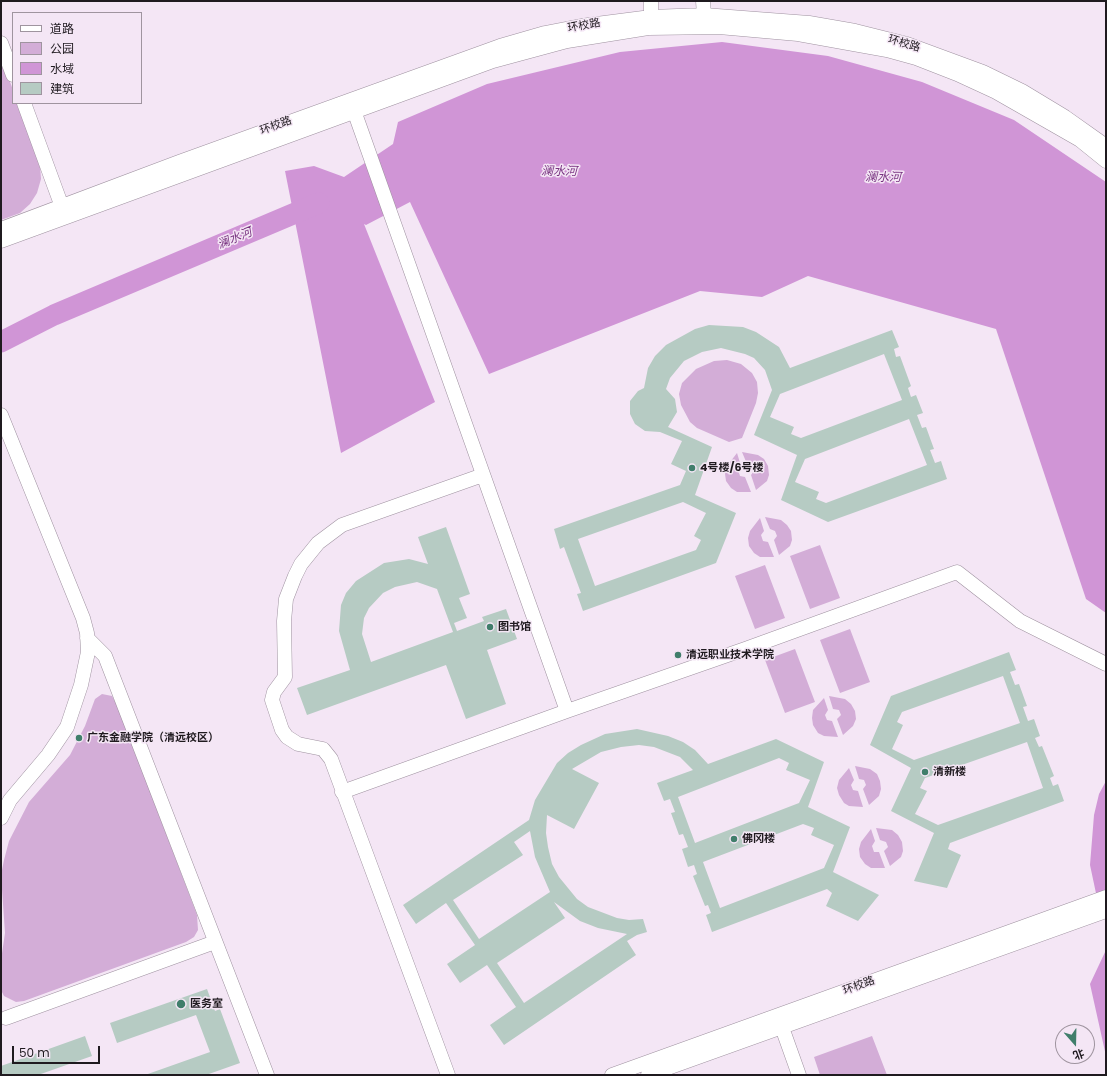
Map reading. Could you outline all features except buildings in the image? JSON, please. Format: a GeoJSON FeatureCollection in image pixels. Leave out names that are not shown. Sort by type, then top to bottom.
{"type":"FeatureCollection","features":[{"type":"Feature","properties":{"kind":"street"},"geometry":{"type":"LineString","coordinates":[[651,1],[651,17]]}},
{"type":"Feature","properties":{"kind":"street"},"geometry":{"type":"LineString","coordinates":[[703,1],[704,15]]}},
{"type":"Feature","properties":{"kind":"street","name":"环校路"},"geometry":{"type":"LineString","coordinates":[[1,240],[64,212],[352,106],[472,56],[546,33],[612,21],[651,17],[704,15],[809,23],[855,31],[907,44],[983,72],[1022,91],[1104,141]]}},
{"type":"Feature","properties":{"kind":"street","name":"环校路"},"geometry":{"type":"LineString","coordinates":[[352,106],[493,61],[567,41],[648,28],[719,27],[798,34],[887,50],[916,58],[957,74],[996,92],[1080,140],[1106,161]]}},
{"type":"Feature","properties":{"kind":"street"},"geometry":{"type":"LineString","coordinates":[[1,43],[12,72]]}},
{"type":"Feature","properties":{"kind":"street"},"geometry":{"type":"LineString","coordinates":[[24,104],[64,212]]}},
{"type":"Feature","properties":{"kind":"street"},"geometry":{"type":"LineString","coordinates":[[352,106],[567,711]]}},
{"type":"Feature","properties":{"kind":"street","name":"环校路"},"geometry":{"type":"LineString","coordinates":[[1,229],[64,212]]}},
{"type":"Feature","properties":{"kind":"street"},"geometry":{"type":"LineString","coordinates":[[1,415],[83,618],[88,652],[81,685],[66,727],[48,755],[10,800],[1,818]]}},
{"type":"Feature","properties":{"kind":"street"},"geometry":{"type":"LineString","coordinates":[[448,1075],[327,753],[323,749],[298,744],[287,737],[282,730],[272,700],[274,692],[285,677],[284,611],[286,599],[295,576],[310,552],[327,535],[342,525],[483,475]]}},
{"type":"Feature","properties":{"kind":"street"},"geometry":{"type":"LineString","coordinates":[[342,792],[567,711],[745,650],[957,572],[1020,621],[1106,664]]}},
{"type":"Feature","properties":{"kind":"street"},"geometry":{"type":"LineString","coordinates":[[87,638],[105,656],[267,1075]]}},
{"type":"Feature","properties":{"kind":"street","name":"环校路"},"geometry":{"type":"LineString","coordinates":[[612,1075],[779,1021],[1102,905]]}},
{"type":"Feature","properties":{"kind":"street"},"geometry":{"type":"LineString","coordinates":[[3,1018],[215,942]]}},
{"type":"Feature","properties":{"kind":"street"},"geometry":{"type":"LineString","coordinates":[[779,1021],[799,1075]]}},
{"type":"Feature","properties":{"kind":"street","name":"环校路"},"geometry":{"type":"LineString","coordinates":[[648,1075],[779,1021]]}},
{"type":"Feature","properties":{"kind":"green space"},"geometry":{"type":"Polygon","coordinates":[[[1,57],[12,87],[12,104],[18,104],[40,165],[41,179],[37,193],[30,204],[20,213],[1,220],[1,57]]]}},
{"type":"Feature","properties":{"kind":"green space"},"geometry":{"type":"Polygon","coordinates":[[[727,360],[741,364],[752,373],[757,382],[758,393],[756,403],[742,438],[729,442],[697,428],[690,422],[681,405],[679,394],[682,383],[696,369],[714,361],[727,360]]]}},
{"type":"Feature","properties":{"kind":"green space"},"geometry":{"type":"Polygon","coordinates":[[[742,452],[758,455],[764,459],[768,466],[769,475],[767,481],[756,490],[751,475],[754,471],[752,466],[747,464],[742,452]]]}},
{"type":"Feature","properties":{"kind":"green space"},"geometry":{"type":"Polygon","coordinates":[[[737,453],[741,466],[738,470],[740,476],[745,477],[751,492],[737,492],[731,488],[726,481],[725,474],[727,466],[737,453]]]}},
{"type":"Feature","properties":{"kind":"green space"},"geometry":{"type":"Polygon","coordinates":[[[765,517],[781,520],[791,531],[792,540],[790,546],[779,555],[774,540],[777,536],[775,531],[770,529],[765,517]]]}},
{"type":"Feature","properties":{"kind":"green space"},"geometry":{"type":"Polygon","coordinates":[[[760,518],[764,531],[761,535],[763,541],[768,542],[774,557],[760,557],[754,553],[749,546],[748,538],[750,531],[760,518]]]}},
{"type":"Feature","properties":{"kind":"green space"},"geometry":{"type":"Polygon","coordinates":[[[820,545],[840,598],[810,609],[790,556],[820,545]]]}},
{"type":"Feature","properties":{"kind":"green space"},"geometry":{"type":"Polygon","coordinates":[[[765,565],[785,618],[755,629],[735,576],[765,565]]]}},
{"type":"Feature","properties":{"kind":"green space"},"geometry":{"type":"Polygon","coordinates":[[[850,629],[870,682],[840,693],[820,640],[850,629]]]}},
{"type":"Feature","properties":{"kind":"green space"},"geometry":{"type":"Polygon","coordinates":[[[795,649],[815,702],[785,713],[765,660],[795,649]]]}},
{"type":"Feature","properties":{"kind":"green space"},"geometry":{"type":"Polygon","coordinates":[[[102,694],[112,696],[118,707],[197,915],[198,930],[194,937],[186,942],[24,1001],[16,1002],[4,996],[1,990],[1,960],[5,933],[1,875],[9,841],[29,802],[70,755],[85,726],[95,699],[102,694]]]}},
{"type":"Feature","properties":{"kind":"green space"},"geometry":{"type":"Polygon","coordinates":[[[829,696],[845,699],[851,704],[855,711],[856,719],[853,726],[843,735],[837,719],[841,715],[839,710],[833,709],[829,696]]]}},
{"type":"Feature","properties":{"kind":"green space"},"geometry":{"type":"Polygon","coordinates":[[[824,698],[828,710],[825,715],[827,720],[832,721],[838,737],[824,736],[818,733],[813,725],[813,710],[824,698]]]}},
{"type":"Feature","properties":{"kind":"green space"},"geometry":{"type":"Polygon","coordinates":[[[855,766],[870,769],[877,774],[880,781],[881,789],[879,796],[869,805],[863,789],[866,785],[864,780],[859,779],[855,766]]]}},
{"type":"Feature","properties":{"kind":"green space"},"geometry":{"type":"Polygon","coordinates":[[[849,768],[854,780],[851,785],[853,790],[858,791],[863,807],[849,806],[844,803],[839,795],[837,788],[839,780],[849,768]]]}},
{"type":"Feature","properties":{"kind":"green space"},"geometry":{"type":"Polygon","coordinates":[[[876,828],[892,830],[898,835],[902,842],[903,851],[901,857],[890,866],[884,851],[888,847],[886,842],[880,840],[876,828]]]}},
{"type":"Feature","properties":{"kind":"green space"},"geometry":{"type":"Polygon","coordinates":[[[871,829],[875,841],[872,846],[874,852],[879,852],[885,868],[871,868],[865,864],[860,857],[859,849],[861,842],[871,829]]]}},
{"type":"Feature","properties":{"kind":"green space"},"geometry":{"type":"Polygon","coordinates":[[[872,1036],[887,1075],[820,1075],[814,1057],[872,1036]]]}},
{"type":"Feature","properties":{"kind":"water"},"geometry":{"type":"Polygon","coordinates":[[[722,42],[828,56],[922,82],[1014,120],[1106,182],[1106,613],[1086,599],[996,329],[808,276],[762,297],[700,291],[489,374],[410,202],[366,225],[364,224],[435,402],[341,453],[285,171],[314,166],[344,177],[393,144],[398,122],[487,84],[620,52],[722,42]]]}},
{"type":"Feature","properties":{"kind":"water"},"geometry":{"type":"Polygon","coordinates":[[[1106,781],[1106,914],[1097,898],[1090,865],[1094,815],[1099,794],[1106,781]]]}},
{"type":"Feature","properties":{"kind":"water"},"geometry":{"type":"Polygon","coordinates":[[[1106,950],[1106,1056],[1090,984],[1106,950]]]}},
{"type":"Feature","properties":{"kind":"waterway","name":"澜水河"},"geometry":{"type":"LineString","coordinates":[[1,342],[54,315],[319,203]]}},
{"type":"Feature","properties":{"kind":"place","name":"4号楼/6号楼"},"geometry":{"type":"Point","coordinates":[692,468]}},
{"type":"Feature","properties":{"kind":"place","name":"图书馆"},"geometry":{"type":"Point","coordinates":[490,627]}},
{"type":"Feature","properties":{"kind":"place","name":"清远职业技术学院"},"geometry":{"type":"Point","coordinates":[678,655]}},
{"type":"Feature","properties":{"kind":"place","name":"广东金融学院（清远校区）"},"geometry":{"type":"Point","coordinates":[79,738]}},
{"type":"Feature","properties":{"kind":"place","name":"清新楼"},"geometry":{"type":"Point","coordinates":[925,772]}},
{"type":"Feature","properties":{"kind":"place","name":"佛冈楼"},"geometry":{"type":"Point","coordinates":[734,839]}},
{"type":"Feature","properties":{"kind":"place","name":"医务室"},"geometry":{"type":"Point","coordinates":[181,1004]}}]}
